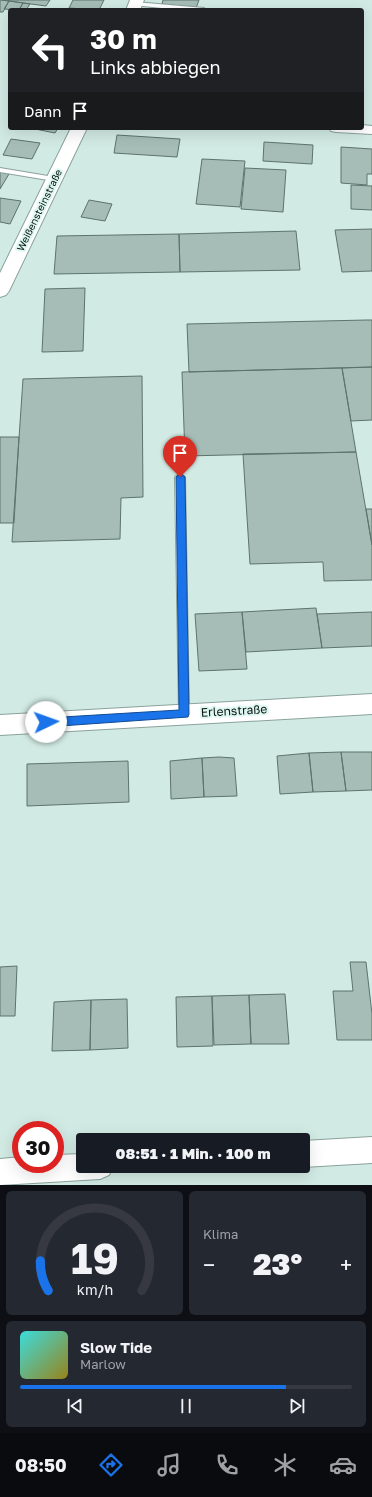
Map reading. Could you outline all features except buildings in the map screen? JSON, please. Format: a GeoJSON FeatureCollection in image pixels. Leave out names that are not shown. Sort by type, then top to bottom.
{"type":"FeatureCollection","features":[{"type":"Feature","properties":{"kind":"street","name":"Weißensteinstraße"},"geometry":{"type":"LineString","coordinates":[[0,291],[78,130]]}},
{"type":"Feature","properties":{"kind":"street","name":"Erlenstraße"},"geometry":{"type":"LineString","coordinates":[[0,725],[372,704]]}},
{"type":"Feature","properties":{"kind":"street"},"geometry":{"type":"LineString","coordinates":[[310,1154],[372,1150]]}},
{"type":"Feature","properties":{"kind":"street"},"geometry":{"type":"LineString","coordinates":[[0,1172],[76,1167]]}},
{"type":"Feature","properties":{"kind":"lane"},"geometry":{"type":"LineString","coordinates":[[135,5],[176,8]]}},
{"type":"Feature","properties":{"kind":"lane"},"geometry":{"type":"LineString","coordinates":[[0,170],[54,179]]}},
{"type":"Feature","properties":{"kind":"lane"},"geometry":{"type":"LineString","coordinates":[[180,477],[184,714]]}},
{"type":"Feature","properties":{"kind":"route"},"geometry":{"type":"LineString","coordinates":[[46,722],[184,714],[180,477]]}}]}
